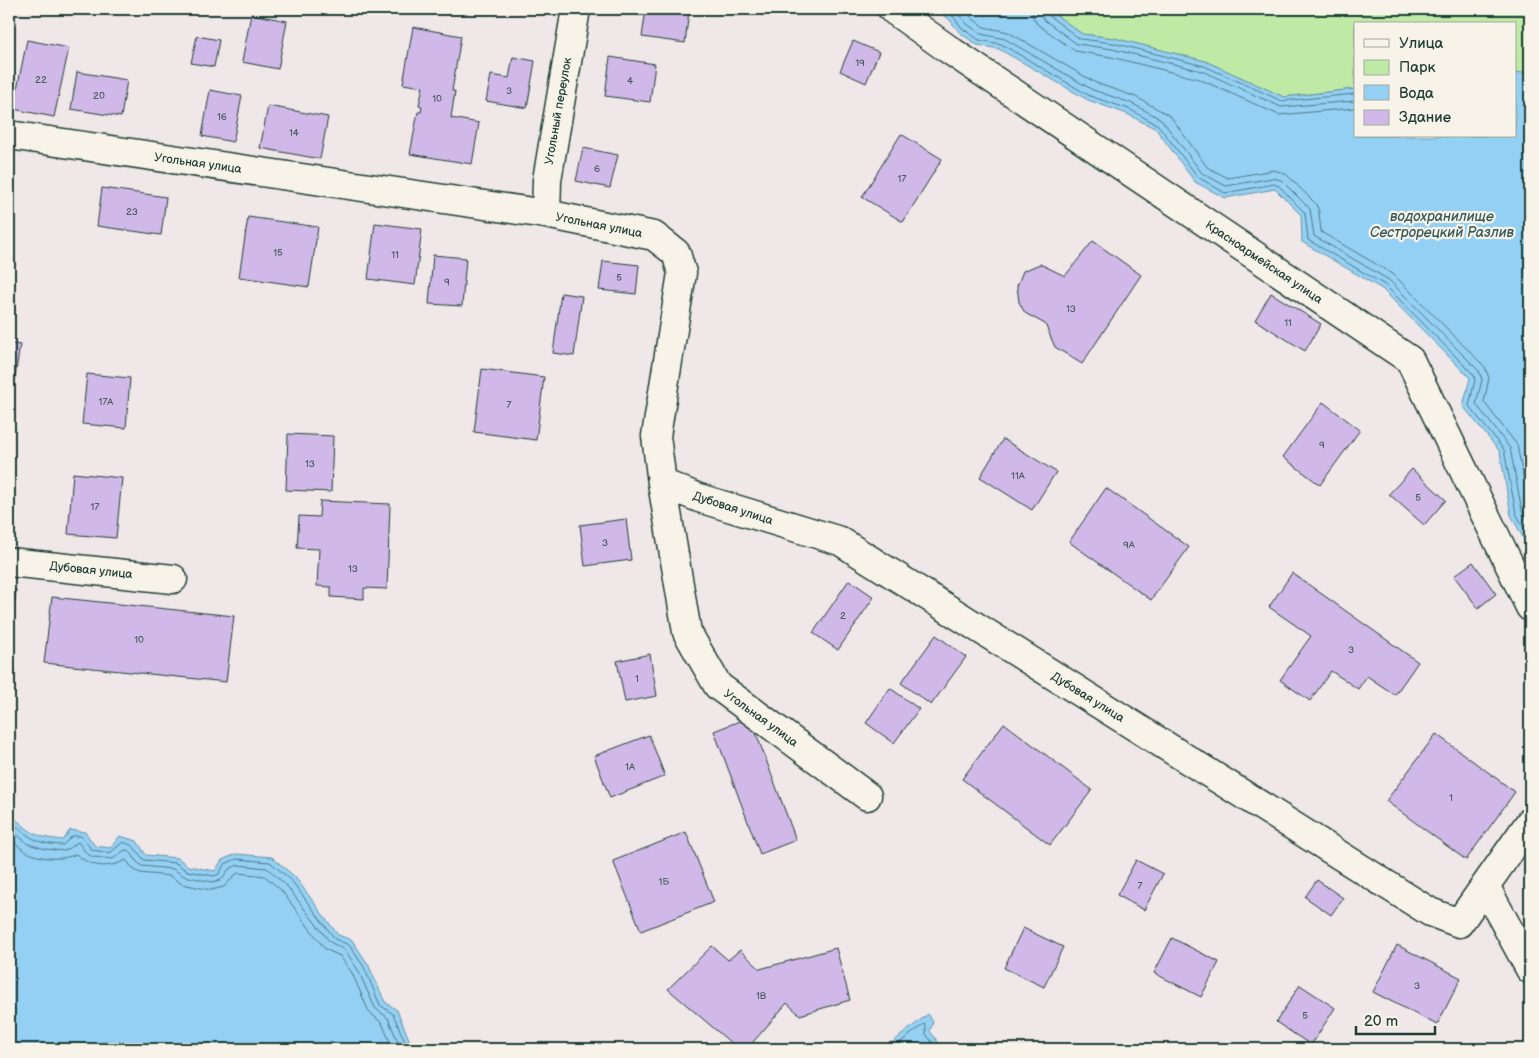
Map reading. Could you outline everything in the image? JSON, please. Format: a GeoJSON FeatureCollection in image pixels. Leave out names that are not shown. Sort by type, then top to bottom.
{"type":"FeatureCollection","features":[{"type":"Feature","properties":{"kind":"street","name":"Угольный переулок"},"geometry":{"type":"LineString","coordinates":[[546,214],[546,180],[576,9]]}},
{"type":"Feature","properties":{"kind":"street","name":"Красноармейская улица"},"geometry":{"type":"LineString","coordinates":[[892,9],[948,50],[1410,360],[1530,607]]}},
{"type":"Feature","properties":{"kind":"street","name":"Угольная улица"},"geometry":{"type":"LineString","coordinates":[[9,135],[546,214],[654,236],[676,253],[682,273],[656,436],[687,632],[718,686],[867,796]]}},
{"type":"Feature","properties":{"kind":"street","name":"Дубовая улица"},"geometry":{"type":"LineString","coordinates":[[662,483],[699,498],[840,541],[1430,912],[1459,923],[1485,886]]}},
{"type":"Feature","properties":{"kind":"street","name":"Дубовая улица"},"geometry":{"type":"LineString","coordinates":[[9,562],[173,579]]}},
{"type":"Feature","properties":{"kind":"street"},"geometry":{"type":"LineString","coordinates":[[1530,822],[1485,886],[1530,969]]}},
{"type":"Feature","properties":{"kind":"green space"},"geometry":{"type":"Polygon","coordinates":[[[1048,9],[1530,9],[1530,72],[1516,73],[1516,22],[1354,22],[1354,89],[1284,97],[1205,61],[1114,38],[1082,34],[1048,9]]]}},
{"type":"Feature","properties":{"kind":"water","name":"водохранилище Сестрорецкий Разлив"},"geometry":{"type":"Polygon","coordinates":[[[934,9],[1048,9],[1082,34],[1114,38],[1205,61],[1284,97],[1354,89],[1354,138],[1516,138],[1516,73],[1530,72],[1530,551],[1511,515],[1500,452],[1463,406],[1470,378],[1382,289],[1302,242],[1301,215],[1275,189],[1225,198],[1195,182],[1156,129],[1127,114],[1088,100],[999,49],[977,45],[959,32],[949,19],[934,9]]]}},
{"type":"Feature","properties":{"kind":"water"},"geometry":{"type":"Polygon","coordinates":[[[9,815],[39,836],[63,840],[70,830],[85,832],[95,846],[110,848],[120,836],[137,841],[146,855],[178,858],[188,866],[215,871],[222,860],[236,854],[272,857],[295,877],[338,935],[352,940],[368,964],[385,1002],[397,1010],[413,1049],[9,1049],[9,815]]]}},
{"type":"Feature","properties":{"kind":"water"},"geometry":{"type":"Polygon","coordinates":[[[928,1014],[933,1022],[930,1031],[943,1049],[884,1049],[928,1014]]]}},
{"type":"Feature","properties":{"kind":"building"},"geometry":{"type":"Polygon","coordinates":[[[646,9],[689,11],[685,43],[642,37],[646,9]]]}},
{"type":"Feature","properties":{"kind":"building"},"geometry":{"type":"Polygon","coordinates":[[[251,14],[287,21],[278,69],[242,62],[251,14]]]}},
{"type":"Feature","properties":{"kind":"building"},"geometry":{"type":"Polygon","coordinates":[[[413,27],[461,36],[452,91],[455,91],[451,118],[479,123],[472,164],[410,154],[418,112],[421,112],[422,106],[419,105],[423,87],[403,84],[413,27]]]}},
{"type":"Feature","properties":{"kind":"building"},"geometry":{"type":"Polygon","coordinates":[[[197,36],[219,40],[214,67],[191,63],[197,36]]]}},
{"type":"Feature","properties":{"kind":"building"},"geometry":{"type":"Polygon","coordinates":[[[27,40],[69,48],[54,117],[13,109],[27,40]]]}},
{"type":"Feature","properties":{"kind":"building"},"geometry":{"type":"Polygon","coordinates":[[[853,41],[879,52],[866,83],[840,71],[853,41]]]}},
{"type":"Feature","properties":{"kind":"building"},"geometry":{"type":"Polygon","coordinates":[[[513,57],[535,61],[527,108],[486,101],[491,75],[509,78],[513,57]]]}},
{"type":"Feature","properties":{"kind":"building"},"geometry":{"type":"Polygon","coordinates":[[[610,57],[655,64],[650,102],[605,96],[610,57]]]}},
{"type":"Feature","properties":{"kind":"building"},"geometry":{"type":"Polygon","coordinates":[[[77,72],[127,80],[121,117],[71,109],[77,72]]]}},
{"type":"Feature","properties":{"kind":"building"},"geometry":{"type":"Polygon","coordinates":[[[210,90],[242,96],[233,142],[202,136],[210,90]]]}},
{"type":"Feature","properties":{"kind":"building"},"geometry":{"type":"Polygon","coordinates":[[[268,106],[328,117],[320,159],[260,148],[268,106]]]}},
{"type":"Feature","properties":{"kind":"building"},"geometry":{"type":"Polygon","coordinates":[[[901,134],[942,159],[903,222],[862,197],[901,134]]]}},
{"type":"Feature","properties":{"kind":"building"},"geometry":{"type":"Polygon","coordinates":[[[583,148],[618,155],[610,188],[576,181],[583,148]]]}},
{"type":"Feature","properties":{"kind":"building"},"geometry":{"type":"Polygon","coordinates":[[[102,188],[166,197],[161,235],[97,226],[102,188]]]}},
{"type":"Feature","properties":{"kind":"building"},"geometry":{"type":"Polygon","coordinates":[[[248,217],[318,227],[309,287],[239,277],[248,217]]]}},
{"type":"Feature","properties":{"kind":"building"},"geometry":{"type":"Polygon","coordinates":[[[375,223],[422,229],[415,285],[368,279],[375,223]]]}},
{"type":"Feature","properties":{"kind":"building"},"geometry":{"type":"Polygon","coordinates":[[[1093,241],[1141,275],[1082,364],[1055,347],[1045,324],[1025,313],[1019,302],[1017,286],[1023,271],[1040,264],[1065,276],[1093,241]]]}},
{"type":"Feature","properties":{"kind":"building"},"geometry":{"type":"Polygon","coordinates":[[[433,255],[466,258],[462,306],[429,304],[433,255]]]}},
{"type":"Feature","properties":{"kind":"building"},"geometry":{"type":"Polygon","coordinates":[[[603,261],[639,265],[636,294],[599,290],[603,261]]]}},
{"type":"Feature","properties":{"kind":"building"},"geometry":{"type":"Polygon","coordinates":[[[561,293],[582,296],[574,356],[553,353],[561,293]]]}},
{"type":"Feature","properties":{"kind":"building"},"geometry":{"type":"Polygon","coordinates":[[[1271,293],[1321,324],[1305,351],[1255,320],[1271,293]]]}},
{"type":"Feature","properties":{"kind":"building"},"geometry":{"type":"Polygon","coordinates":[[[9,343],[20,345],[14,384],[9,383],[9,343]]]}},
{"type":"Feature","properties":{"kind":"building"},"geometry":{"type":"Polygon","coordinates":[[[482,369],[544,377],[536,440],[474,432],[482,369]]]}},
{"type":"Feature","properties":{"kind":"building"},"geometry":{"type":"Polygon","coordinates":[[[87,374],[130,378],[126,428],[82,424],[87,374]]]}},
{"type":"Feature","properties":{"kind":"building"},"geometry":{"type":"Polygon","coordinates":[[[1323,402],[1360,430],[1320,485],[1283,457],[1323,402]]]}},
{"type":"Feature","properties":{"kind":"building"},"geometry":{"type":"Polygon","coordinates":[[[288,434],[333,436],[331,492],[286,490],[288,434]]]}},
{"type":"Feature","properties":{"kind":"building"},"geometry":{"type":"Polygon","coordinates":[[[1003,439],[1056,472],[1032,510],[980,477],[1003,439]]]}},
{"type":"Feature","properties":{"kind":"building"},"geometry":{"type":"Polygon","coordinates":[[[1412,469],[1446,500],[1424,525],[1389,494],[1412,469]]]}},
{"type":"Feature","properties":{"kind":"building"},"geometry":{"type":"Polygon","coordinates":[[[73,473],[122,478],[116,538],[68,534],[73,473]]]}},
{"type":"Feature","properties":{"kind":"building"},"geometry":{"type":"Polygon","coordinates":[[[1106,488],[1189,547],[1151,600],[1069,542],[1106,488]]]}},
{"type":"Feature","properties":{"kind":"building"},"geometry":{"type":"Polygon","coordinates":[[[320,501],[390,504],[387,589],[364,588],[364,599],[331,597],[331,587],[317,586],[319,549],[297,548],[299,516],[319,517],[320,501]]]}},
{"type":"Feature","properties":{"kind":"building"},"geometry":{"type":"Polygon","coordinates":[[[626,519],[631,560],[585,566],[580,525],[626,519]]]}},
{"type":"Feature","properties":{"kind":"building"},"geometry":{"type":"Polygon","coordinates":[[[1473,562],[1496,594],[1478,608],[1454,576],[1473,562]]]}},
{"type":"Feature","properties":{"kind":"building"},"geometry":{"type":"Polygon","coordinates":[[[1292,573],[1418,662],[1395,695],[1367,676],[1358,689],[1331,671],[1310,701],[1280,680],[1311,636],[1269,607],[1292,573]]]}},
{"type":"Feature","properties":{"kind":"building"},"geometry":{"type":"Polygon","coordinates":[[[849,580],[874,597],[838,650],[813,633],[849,580]]]}},
{"type":"Feature","properties":{"kind":"building"},"geometry":{"type":"Polygon","coordinates":[[[9,589],[16,590],[12,628],[9,628],[9,589]]]}},
{"type":"Feature","properties":{"kind":"building"},"geometry":{"type":"Polygon","coordinates":[[[52,597],[234,616],[226,682],[44,663],[52,597]]]}},
{"type":"Feature","properties":{"kind":"building"},"geometry":{"type":"Polygon","coordinates":[[[936,635],[966,657],[931,705],[901,683],[936,635]]]}},
{"type":"Feature","properties":{"kind":"building"},"geometry":{"type":"Polygon","coordinates":[[[650,654],[657,696],[625,702],[617,661],[650,654]]]}},
{"type":"Feature","properties":{"kind":"building"},"geometry":{"type":"Polygon","coordinates":[[[890,688],[919,709],[894,743],[866,723],[890,688]]]}},
{"type":"Feature","properties":{"kind":"building"},"geometry":{"type":"Polygon","coordinates":[[[750,717],[796,840],[760,854],[714,731],[750,717]]]}},
{"type":"Feature","properties":{"kind":"building"},"geometry":{"type":"Polygon","coordinates":[[[1004,723],[1092,790],[1050,845],[962,779],[1004,723]]]}},
{"type":"Feature","properties":{"kind":"building"},"geometry":{"type":"Polygon","coordinates":[[[1436,734],[1515,792],[1466,860],[1386,801],[1436,734]]]}},
{"type":"Feature","properties":{"kind":"building"},"geometry":{"type":"Polygon","coordinates":[[[649,735],[665,776],[610,798],[594,756],[649,735]]]}},
{"type":"Feature","properties":{"kind":"building"},"geometry":{"type":"Polygon","coordinates":[[[686,832],[714,902],[641,931],[613,861],[686,832]]]}},
{"type":"Feature","properties":{"kind":"building"},"geometry":{"type":"Polygon","coordinates":[[[1136,860],[1163,874],[1144,910],[1117,895],[1136,860]]]}},
{"type":"Feature","properties":{"kind":"building"},"geometry":{"type":"Polygon","coordinates":[[[1317,880],[1343,898],[1331,915],[1305,897],[1317,880]]]}},
{"type":"Feature","properties":{"kind":"building"},"geometry":{"type":"Polygon","coordinates":[[[1023,928],[1063,947],[1044,987],[1004,968],[1023,928]]]}},
{"type":"Feature","properties":{"kind":"building"},"geometry":{"type":"Polygon","coordinates":[[[1172,938],[1219,962],[1201,997],[1154,973],[1172,938]]]}},
{"type":"Feature","properties":{"kind":"building"},"geometry":{"type":"Polygon","coordinates":[[[1397,945],[1461,978],[1437,1025],[1373,992],[1397,945]]]}},
{"type":"Feature","properties":{"kind":"building"},"geometry":{"type":"Polygon","coordinates":[[[712,946],[728,960],[740,950],[760,969],[836,948],[850,1000],[800,1015],[787,1003],[747,1049],[738,1049],[668,989],[712,946]]]}},
{"type":"Feature","properties":{"kind":"building"},"geometry":{"type":"Polygon","coordinates":[[[1300,985],[1335,1008],[1311,1045],[1276,1022],[1300,985]]]}}]}
